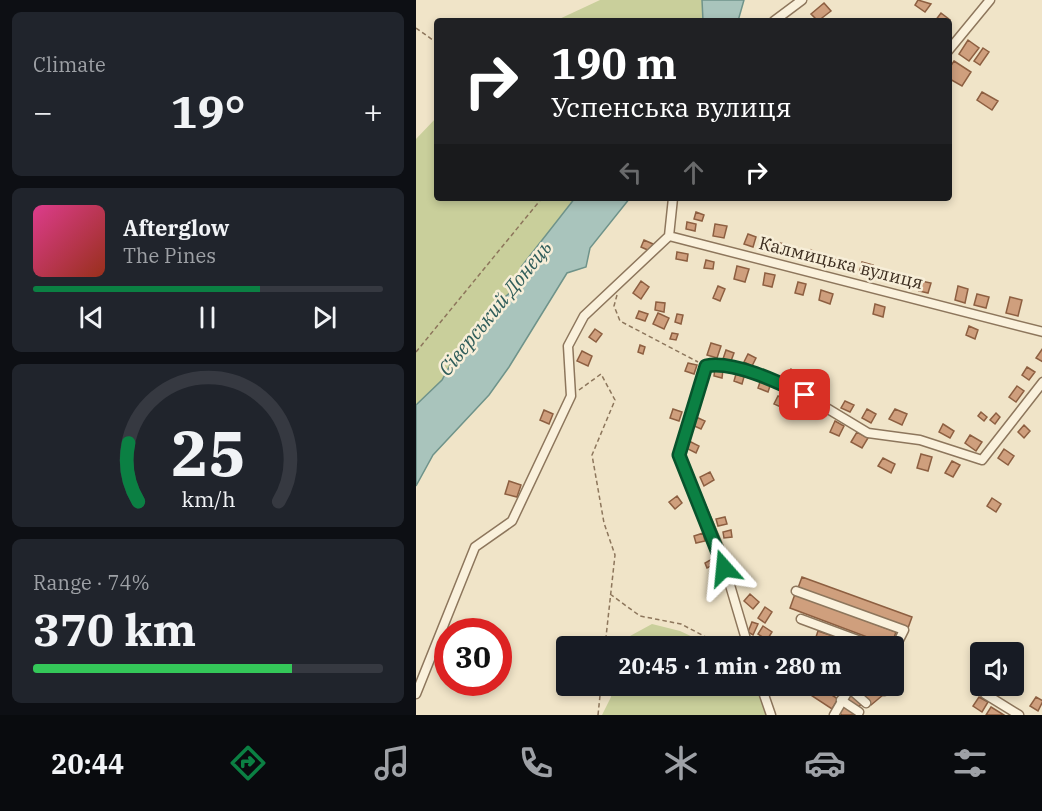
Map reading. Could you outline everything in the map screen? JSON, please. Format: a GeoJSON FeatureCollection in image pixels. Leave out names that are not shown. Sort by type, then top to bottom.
{"type":"FeatureCollection","features":[{"type":"Feature","properties":{"kind":"street"},"geometry":{"type":"LineString","coordinates":[[778,18],[802,0]]}},
{"type":"Feature","properties":{"kind":"street"},"geometry":{"type":"LineString","coordinates":[[952,46],[990,0]]}},
{"type":"Feature","properties":{"kind":"street"},"geometry":{"type":"LineString","coordinates":[[416,694],[475,548],[512,521],[571,396],[568,346],[584,316],[669,236],[673,201]]}},
{"type":"Feature","properties":{"kind":"street","name":"Калмицька вулиця"},"geometry":{"type":"LineString","coordinates":[[669,236],[1043,332]]}},
{"type":"Feature","properties":{"kind":"street"},"geometry":{"type":"LineString","coordinates":[[745,636],[719,548],[679,455],[706,366],[715,364],[769,378],[805,395],[868,433],[920,440],[983,460],[1043,382]]}},
{"type":"Feature","properties":{"kind":"street"},"geometry":{"type":"LineString","coordinates":[[796,591],[904,630],[901,636]]}},
{"type":"Feature","properties":{"kind":"street"},"geometry":{"type":"LineString","coordinates":[[801,619],[847,636]]}},
{"type":"Feature","properties":{"kind":"street"},"geometry":{"type":"LineString","coordinates":[[764,696],[771,715]]}},
{"type":"Feature","properties":{"kind":"street"},"geometry":{"type":"LineString","coordinates":[[834,715],[845,696]]}},
{"type":"Feature","properties":{"kind":"street"},"geometry":{"type":"LineString","coordinates":[[849,696],[859,712]]}},
{"type":"Feature","properties":{"kind":"street"},"geometry":{"type":"LineString","coordinates":[[854,696],[866,703]]}},
{"type":"Feature","properties":{"kind":"street"},"geometry":{"type":"LineString","coordinates":[[988,696],[1019,715]]}},
{"type":"Feature","properties":{"kind":"path"},"geometry":{"type":"LineString","coordinates":[[416,28],[434,41]]}},
{"type":"Feature","properties":{"kind":"path"},"geometry":{"type":"LineString","coordinates":[[416,352],[540,201]]}},
{"type":"Feature","properties":{"kind":"path"},"geometry":{"type":"LineString","coordinates":[[621,283],[614,306],[620,321],[706,366]]}},
{"type":"Feature","properties":{"kind":"path"},"geometry":{"type":"LineString","coordinates":[[575,393],[601,374],[616,400],[592,455],[604,523],[615,555],[606,636]]}},
{"type":"Feature","properties":{"kind":"path"},"geometry":{"type":"LineString","coordinates":[[610,594],[640,616],[681,624],[704,636]]}},
{"type":"Feature","properties":{"kind":"path"},"geometry":{"type":"LineString","coordinates":[[598,715],[600,696]]}},
{"type":"Feature","properties":{"kind":"green space"},"geometry":{"type":"Polygon","coordinates":[[[600,0],[702,0],[703,18],[561,18],[600,0]]]}},
{"type":"Feature","properties":{"kind":"green space"},"geometry":{"type":"Polygon","coordinates":[[[434,120],[434,201],[573,201],[521,267],[512,291],[493,307],[485,321],[468,336],[442,380],[416,405],[416,139],[434,120]]]}},
{"type":"Feature","properties":{"kind":"green space"},"geometry":{"type":"Polygon","coordinates":[[[652,624],[691,636],[630,636],[652,624]]]}},
{"type":"Feature","properties":{"kind":"green space"},"geometry":{"type":"Polygon","coordinates":[[[762,696],[767,715],[602,715],[611,697],[762,696]]]}},
{"type":"Feature","properties":{"kind":"water"},"geometry":{"type":"Polygon","coordinates":[[[702,0],[744,0],[739,18],[703,18],[702,0]]]}},
{"type":"Feature","properties":{"kind":"water","name":"Сіверський Донець"},"geometry":{"type":"Polygon","coordinates":[[[573,201],[628,201],[590,248],[586,267],[567,273],[509,367],[489,395],[433,455],[416,486],[416,405],[442,380],[461,345],[485,321],[493,307],[512,291],[521,267],[573,201]]]}},
{"type":"Feature","properties":{"kind":"building"},"geometry":{"type":"Polygon","coordinates":[[[918,0],[931,4],[925,12],[915,5],[918,0]]]}},
{"type":"Feature","properties":{"kind":"building"},"geometry":{"type":"Polygon","coordinates":[[[824,3],[831,11],[822,18],[815,18],[811,14],[824,3]]]}},
{"type":"Feature","properties":{"kind":"building"},"geometry":{"type":"Polygon","coordinates":[[[941,13],[947,18],[937,18],[941,13]]]}},
{"type":"Feature","properties":{"kind":"building"},"geometry":{"type":"Polygon","coordinates":[[[968,40],[979,48],[969,61],[959,54],[968,40]]]}},
{"type":"Feature","properties":{"kind":"building"},"geometry":{"type":"Polygon","coordinates":[[[983,48],[989,52],[980,65],[974,61],[983,48]]]}},
{"type":"Feature","properties":{"kind":"building"},"geometry":{"type":"Polygon","coordinates":[[[954,61],[971,72],[962,86],[952,80],[954,61]]]}},
{"type":"Feature","properties":{"kind":"building"},"geometry":{"type":"Polygon","coordinates":[[[982,92],[998,101],[992,110],[977,100],[982,92]]]}},
{"type":"Feature","properties":{"kind":"building"},"geometry":{"type":"Polygon","coordinates":[[[696,212],[704,215],[702,221],[694,219],[696,212]]]}},
{"type":"Feature","properties":{"kind":"building"},"geometry":{"type":"Polygon","coordinates":[[[687,222],[696,224],[695,231],[686,229],[687,222]]]}},
{"type":"Feature","properties":{"kind":"building"},"geometry":{"type":"Polygon","coordinates":[[[715,224],[727,226],[724,238],[713,236],[715,224]]]}},
{"type":"Feature","properties":{"kind":"building"},"geometry":{"type":"Polygon","coordinates":[[[748,234],[756,237],[753,247],[744,244],[748,234]]]}},
{"type":"Feature","properties":{"kind":"building"},"geometry":{"type":"Polygon","coordinates":[[[766,239],[776,242],[773,252],[764,249],[766,239]]]}},
{"type":"Feature","properties":{"kind":"building"},"geometry":{"type":"Polygon","coordinates":[[[644,240],[653,244],[650,251],[641,247],[644,240]]]}},
{"type":"Feature","properties":{"kind":"building"},"geometry":{"type":"Polygon","coordinates":[[[780,243],[788,245],[785,255],[778,253],[780,243]]]}},
{"type":"Feature","properties":{"kind":"building"},"geometry":{"type":"Polygon","coordinates":[[[811,250],[819,255],[817,263],[801,259],[803,251],[810,253],[811,250]]]}},
{"type":"Feature","properties":{"kind":"building"},"geometry":{"type":"Polygon","coordinates":[[[677,252],[688,254],[687,261],[676,259],[677,252]]]}},
{"type":"Feature","properties":{"kind":"building"},"geometry":{"type":"Polygon","coordinates":[[[830,258],[841,261],[839,269],[828,267],[830,258]]]}},
{"type":"Feature","properties":{"kind":"building"},"geometry":{"type":"Polygon","coordinates":[[[706,260],[714,262],[713,269],[704,268],[706,260]]]}},
{"type":"Feature","properties":{"kind":"building"},"geometry":{"type":"Polygon","coordinates":[[[862,262],[873,265],[870,277],[859,274],[862,262]]]}},
{"type":"Feature","properties":{"kind":"building"},"geometry":{"type":"Polygon","coordinates":[[[737,266],[749,269],[745,282],[734,279],[737,266]]]}},
{"type":"Feature","properties":{"kind":"building"},"geometry":{"type":"Polygon","coordinates":[[[765,273],[775,275],[772,287],[763,285],[765,273]]]}},
{"type":"Feature","properties":{"kind":"building"},"geometry":{"type":"Polygon","coordinates":[[[641,281],[649,287],[641,299],[633,293],[641,281]]]}},
{"type":"Feature","properties":{"kind":"building"},"geometry":{"type":"Polygon","coordinates":[[[921,281],[931,283],[928,293],[919,291],[921,281]]]}},
{"type":"Feature","properties":{"kind":"building"},"geometry":{"type":"Polygon","coordinates":[[[798,282],[806,284],[803,295],[795,293],[798,282]]]}},
{"type":"Feature","properties":{"kind":"building"},"geometry":{"type":"Polygon","coordinates":[[[718,286],[725,289],[720,301],[713,298],[718,286]]]}},
{"type":"Feature","properties":{"kind":"building"},"geometry":{"type":"Polygon","coordinates":[[[958,286],[968,289],[965,303],[955,300],[958,286]]]}},
{"type":"Feature","properties":{"kind":"building"},"geometry":{"type":"Polygon","coordinates":[[[821,290],[833,294],[830,304],[819,300],[821,290]]]}},
{"type":"Feature","properties":{"kind":"building"},"geometry":{"type":"Polygon","coordinates":[[[977,294],[989,297],[986,308],[974,305],[977,294]]]}},
{"type":"Feature","properties":{"kind":"building"},"geometry":{"type":"Polygon","coordinates":[[[1010,297],[1022,300],[1018,316],[1006,313],[1010,297]]]}},
{"type":"Feature","properties":{"kind":"building"},"geometry":{"type":"Polygon","coordinates":[[[656,302],[665,303],[664,312],[655,310],[656,302]]]}},
{"type":"Feature","properties":{"kind":"building"},"geometry":{"type":"Polygon","coordinates":[[[875,304],[885,307],[883,317],[873,314],[875,304]]]}},
{"type":"Feature","properties":{"kind":"building"},"geometry":{"type":"Polygon","coordinates":[[[639,311],[648,314],[645,321],[636,318],[639,311]]]}},
{"type":"Feature","properties":{"kind":"building"},"geometry":{"type":"Polygon","coordinates":[[[658,313],[669,318],[664,329],[653,324],[658,313]]]}},
{"type":"Feature","properties":{"kind":"building"},"geometry":{"type":"Polygon","coordinates":[[[677,314],[683,315],[681,324],[675,322],[677,314]]]}},
{"type":"Feature","properties":{"kind":"building"},"geometry":{"type":"Polygon","coordinates":[[[969,326],[978,330],[975,339],[966,335],[969,326]]]}},
{"type":"Feature","properties":{"kind":"building"},"geometry":{"type":"Polygon","coordinates":[[[595,329],[602,334],[596,342],[589,337],[595,329]]]}},
{"type":"Feature","properties":{"kind":"building"},"geometry":{"type":"Polygon","coordinates":[[[672,333],[678,334],[676,340],[670,339],[672,333]]]}},
{"type":"Feature","properties":{"kind":"building"},"geometry":{"type":"Polygon","coordinates":[[[711,343],[721,346],[717,358],[707,355],[711,343]]]}},
{"type":"Feature","properties":{"kind":"building"},"geometry":{"type":"Polygon","coordinates":[[[640,345],[645,347],[643,354],[638,352],[640,345]]]}},
{"type":"Feature","properties":{"kind":"building"},"geometry":{"type":"Polygon","coordinates":[[[1043,348],[1043,362],[1036,358],[1043,348]]]}},
{"type":"Feature","properties":{"kind":"building"},"geometry":{"type":"Polygon","coordinates":[[[726,350],[734,353],[731,361],[723,359],[726,350]]]}},
{"type":"Feature","properties":{"kind":"building"},"geometry":{"type":"Polygon","coordinates":[[[582,351],[592,356],[588,366],[577,361],[582,351]]]}},
{"type":"Feature","properties":{"kind":"building"},"geometry":{"type":"Polygon","coordinates":[[[748,354],[756,358],[752,366],[744,362],[748,354]]]}},
{"type":"Feature","properties":{"kind":"building"},"geometry":{"type":"Polygon","coordinates":[[[688,363],[697,365],[694,374],[685,371],[688,363]]]}},
{"type":"Feature","properties":{"kind":"building"},"geometry":{"type":"Polygon","coordinates":[[[1027,367],[1035,372],[1029,380],[1022,375],[1027,367]]]}},
{"type":"Feature","properties":{"kind":"building"},"geometry":{"type":"Polygon","coordinates":[[[715,368],[723,370],[722,378],[714,376],[715,368]]]}},
{"type":"Feature","properties":{"kind":"building"},"geometry":{"type":"Polygon","coordinates":[[[791,369],[800,375],[795,382],[786,377],[791,369]]]}},
{"type":"Feature","properties":{"kind":"building"},"geometry":{"type":"Polygon","coordinates":[[[736,374],[744,377],[742,384],[734,381],[736,374]]]}},
{"type":"Feature","properties":{"kind":"building"},"geometry":{"type":"Polygon","coordinates":[[[761,379],[771,383],[768,392],[758,388],[761,379]]]}},
{"type":"Feature","properties":{"kind":"building"},"geometry":{"type":"Polygon","coordinates":[[[811,380],[820,387],[814,394],[806,386],[811,380]]]}},
{"type":"Feature","properties":{"kind":"building"},"geometry":{"type":"Polygon","coordinates":[[[1017,386],[1024,391],[1016,402],[1009,397],[1017,386]]]}},
{"type":"Feature","properties":{"kind":"building"},"geometry":{"type":"Polygon","coordinates":[[[778,396],[787,400],[783,408],[774,404],[778,396]]]}},
{"type":"Feature","properties":{"kind":"building"},"geometry":{"type":"Polygon","coordinates":[[[845,401],[854,405],[850,412],[841,408],[845,401]]]}},
{"type":"Feature","properties":{"kind":"building"},"geometry":{"type":"Polygon","coordinates":[[[673,409],[682,412],[679,421],[670,418],[673,409]]]}},
{"type":"Feature","properties":{"kind":"building"},"geometry":{"type":"Polygon","coordinates":[[[867,409],[876,414],[871,423],[862,418],[867,409]]]}},
{"type":"Feature","properties":{"kind":"building"},"geometry":{"type":"Polygon","coordinates":[[[895,409],[907,414],[902,425],[889,419],[895,409]]]}},
{"type":"Feature","properties":{"kind":"building"},"geometry":{"type":"Polygon","coordinates":[[[544,410],[553,414],[549,424],[540,420],[544,410]]]}},
{"type":"Feature","properties":{"kind":"building"},"geometry":{"type":"Polygon","coordinates":[[[981,412],[987,417],[984,421],[978,416],[981,412]]]}},
{"type":"Feature","properties":{"kind":"building"},"geometry":{"type":"Polygon","coordinates":[[[996,413],[1000,417],[995,424],[990,420],[996,413]]]}},
{"type":"Feature","properties":{"kind":"building"},"geometry":{"type":"Polygon","coordinates":[[[696,417],[705,421],[701,429],[692,425],[696,417]]]}},
{"type":"Feature","properties":{"kind":"building"},"geometry":{"type":"Polygon","coordinates":[[[835,421],[844,426],[839,436],[830,432],[835,421]]]}},
{"type":"Feature","properties":{"kind":"building"},"geometry":{"type":"Polygon","coordinates":[[[943,424],[954,431],[950,438],[939,432],[943,424]]]}},
{"type":"Feature","properties":{"kind":"building"},"geometry":{"type":"Polygon","coordinates":[[[1024,425],[1030,431],[1024,438],[1018,432],[1024,425]]]}},
{"type":"Feature","properties":{"kind":"building"},"geometry":{"type":"Polygon","coordinates":[[[857,432],[868,438],[862,448],[851,442],[857,432]]]}},
{"type":"Feature","properties":{"kind":"building"},"geometry":{"type":"Polygon","coordinates":[[[970,435],[982,442],[976,451],[965,443],[970,435]]]}},
{"type":"Feature","properties":{"kind":"building"},"geometry":{"type":"Polygon","coordinates":[[[689,441],[699,446],[696,453],[686,448],[689,441]]]}},
{"type":"Feature","properties":{"kind":"building"},"geometry":{"type":"Polygon","coordinates":[[[1004,449],[1014,456],[1008,465],[998,458],[1004,449]]]}},
{"type":"Feature","properties":{"kind":"building"},"geometry":{"type":"Polygon","coordinates":[[[921,454],[932,457],[928,471],[917,468],[921,454]]]}},
{"type":"Feature","properties":{"kind":"building"},"geometry":{"type":"Polygon","coordinates":[[[883,458],[895,464],[891,473],[878,466],[883,458]]]}},
{"type":"Feature","properties":{"kind":"building"},"geometry":{"type":"Polygon","coordinates":[[[952,461],[960,465],[953,477],[945,473],[952,461]]]}},
{"type":"Feature","properties":{"kind":"building"},"geometry":{"type":"Polygon","coordinates":[[[710,472],[714,480],[704,486],[700,477],[710,472]]]}},
{"type":"Feature","properties":{"kind":"building"},"geometry":{"type":"Polygon","coordinates":[[[509,481],[521,485],[517,497],[505,494],[509,481]]]}},
{"type":"Feature","properties":{"kind":"building"},"geometry":{"type":"Polygon","coordinates":[[[677,496],[682,503],[675,509],[669,502],[677,496]]]}},
{"type":"Feature","properties":{"kind":"building"},"geometry":{"type":"Polygon","coordinates":[[[992,498],[1001,504],[996,512],[987,506],[992,498]]]}},
{"type":"Feature","properties":{"kind":"building"},"geometry":{"type":"Polygon","coordinates":[[[725,517],[727,524],[718,526],[716,519],[725,517]]]}},
{"type":"Feature","properties":{"kind":"building"},"geometry":{"type":"Polygon","coordinates":[[[731,530],[732,537],[724,538],[723,532],[731,530]]]}},
{"type":"Feature","properties":{"kind":"building"},"geometry":{"type":"Polygon","coordinates":[[[703,533],[705,541],[696,543],[694,536],[703,533]]]}},
{"type":"Feature","properties":{"kind":"building"},"geometry":{"type":"Polygon","coordinates":[[[712,559],[715,564],[707,568],[705,563],[712,559]]]}},
{"type":"Feature","properties":{"kind":"building"},"geometry":{"type":"Polygon","coordinates":[[[802,577],[912,617],[908,628],[798,588],[802,577]]]}},
{"type":"Feature","properties":{"kind":"building"},"geometry":{"type":"Polygon","coordinates":[[[750,594],[759,602],[753,609],[744,601],[750,594]]]}},
{"type":"Feature","properties":{"kind":"building"},"geometry":{"type":"Polygon","coordinates":[[[795,594],[896,632],[895,636],[864,636],[790,608],[795,594]]]}},
{"type":"Feature","properties":{"kind":"building"},"geometry":{"type":"Polygon","coordinates":[[[765,607],[772,612],[765,623],[758,618],[765,607]]]}},
{"type":"Feature","properties":{"kind":"building"},"geometry":{"type":"Polygon","coordinates":[[[752,622],[758,624],[753,635],[748,632],[752,622]]]}},
{"type":"Feature","properties":{"kind":"building"},"geometry":{"type":"Polygon","coordinates":[[[763,626],[772,632],[770,636],[758,634],[763,626]]]}},
{"type":"Feature","properties":{"kind":"building"},"geometry":{"type":"Polygon","coordinates":[[[818,631],[833,636],[816,636],[818,631]]]}},
{"type":"Feature","properties":{"kind":"building"},"geometry":{"type":"Polygon","coordinates":[[[812,696],[833,696],[838,699],[832,709],[812,696]]]}},
{"type":"Feature","properties":{"kind":"building"},"geometry":{"type":"Polygon","coordinates":[[[848,696],[852,696],[862,703],[858,708],[845,700],[848,696]]]}},
{"type":"Feature","properties":{"kind":"building"},"geometry":{"type":"Polygon","coordinates":[[[864,696],[882,696],[871,705],[864,696]]]}},
{"type":"Feature","properties":{"kind":"building"},"geometry":{"type":"Polygon","coordinates":[[[979,697],[988,702],[982,712],[973,706],[979,697]]]}},
{"type":"Feature","properties":{"kind":"building"},"geometry":{"type":"Polygon","coordinates":[[[1036,697],[1043,701],[1038,711],[1030,706],[1036,697]]]}},
{"type":"Feature","properties":{"kind":"building"},"geometry":{"type":"Polygon","coordinates":[[[843,705],[858,715],[842,715],[838,712],[843,705]]]}},
{"type":"Feature","properties":{"kind":"building"},"geometry":{"type":"Polygon","coordinates":[[[991,707],[1004,715],[986,715],[991,707]]]}},
{"type":"Feature","properties":{"kind":"route"},"geometry":{"type":"LineString","coordinates":[[724,568],[719,548],[679,455],[706,366],[715,364],[769,378],[805,395]]}}]}
